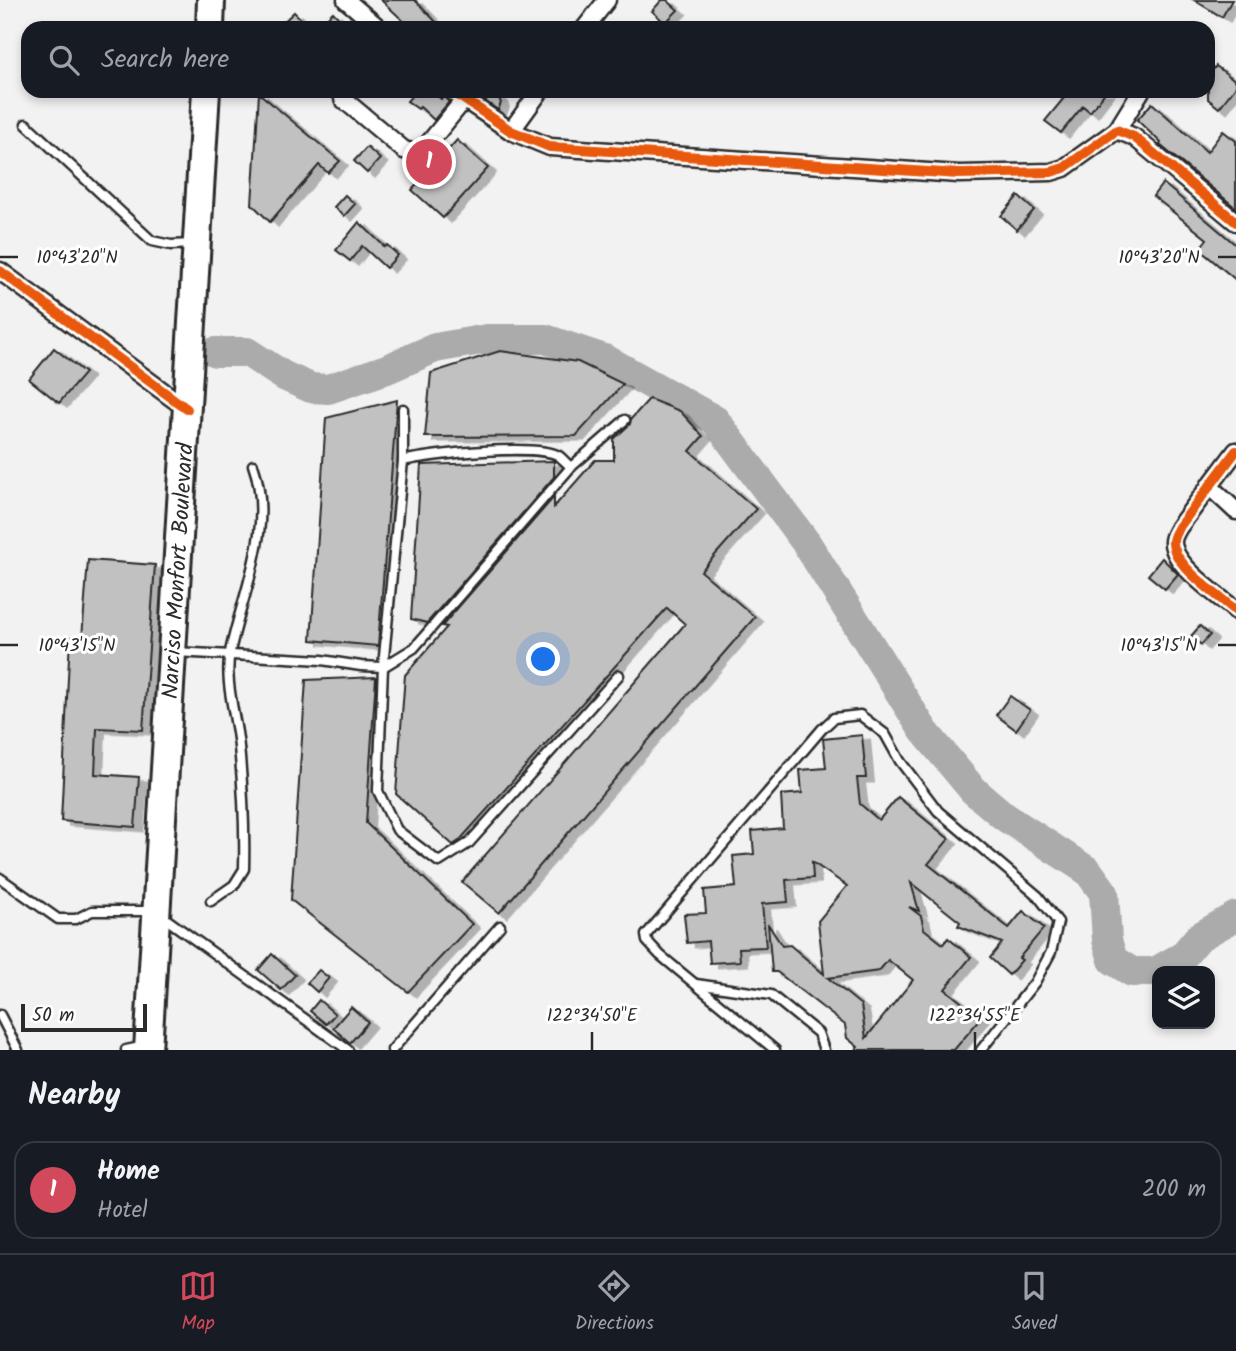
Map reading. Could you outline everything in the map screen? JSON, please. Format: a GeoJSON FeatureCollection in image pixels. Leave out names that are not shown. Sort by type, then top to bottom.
{"type":"FeatureCollection","features":[{"type":"Feature","properties":{"kind":"main road"},"geometry":{"type":"LineString","coordinates":[[210,21],[211,0]]}},
{"type":"Feature","properties":{"kind":"main road","name":"Narciso Monfort Boulevard"},"geometry":{"type":"LineString","coordinates":[[141,1049],[155,911],[206,98]]}},
{"type":"Feature","properties":{"kind":"street"},"geometry":{"type":"LineString","coordinates":[[346,0],[371,21]]}},
{"type":"Feature","properties":{"kind":"street"},"geometry":{"type":"LineString","coordinates":[[590,21],[607,0]]}},
{"type":"Feature","properties":{"kind":"street"},"geometry":{"type":"LineString","coordinates":[[343,99],[404,150],[415,153],[424,149],[456,98]]}},
{"type":"Feature","properties":{"kind":"street"},"geometry":{"type":"LineString","coordinates":[[460,98],[511,131],[550,147],[959,174],[1051,172],[1064,168],[1117,130],[1137,98]]}},
{"type":"Feature","properties":{"kind":"street"},"geometry":{"type":"LineString","coordinates":[[511,131],[535,98]]}},
{"type":"Feature","properties":{"kind":"street"},"geometry":{"type":"LineString","coordinates":[[1117,130],[1133,137],[1236,222]]}},
{"type":"Feature","properties":{"kind":"street"},"geometry":{"type":"LineString","coordinates":[[1,274],[187,409]]}},
{"type":"Feature","properties":{"kind":"street"},"geometry":{"type":"LineString","coordinates":[[1236,451],[1173,538],[1173,547],[1180,561],[1236,611]]}},
{"type":"Feature","properties":{"kind":"street"},"geometry":{"type":"LineString","coordinates":[[1209,486],[1236,510]]}},
{"type":"Feature","properties":{"kind":"lane"},"geometry":{"type":"LineString","coordinates":[[26,124],[152,241],[171,245],[197,244]]}},
{"type":"Feature","properties":{"kind":"lane"},"geometry":{"type":"LineString","coordinates":[[403,409],[403,461],[383,667],[378,791],[397,830],[439,862],[469,843],[619,675]]}},
{"type":"Feature","properties":{"kind":"lane"},"geometry":{"type":"LineString","coordinates":[[172,652],[322,660],[361,666],[383,667],[392,663],[414,648],[571,467],[625,420]]}},
{"type":"Feature","properties":{"kind":"lane"},"geometry":{"type":"LineString","coordinates":[[403,461],[427,455],[536,450],[558,455],[571,467]]}},
{"type":"Feature","properties":{"kind":"lane"},"geometry":{"type":"LineString","coordinates":[[211,901],[234,885],[244,869],[239,746],[229,678],[230,655],[260,532],[262,500],[260,482],[253,465]]}},
{"type":"Feature","properties":{"kind":"lane"},"geometry":{"type":"LineString","coordinates":[[775,1050],[660,955],[647,941],[646,935],[822,729],[834,718],[860,715],[885,734],[900,761],[938,811],[1038,896],[1058,922],[1051,952],[1035,982],[981,1050]]}},
{"type":"Feature","properties":{"kind":"lane"},"geometry":{"type":"LineString","coordinates":[[0,878],[58,919],[76,919],[92,911],[155,911],[348,1050]]}},
{"type":"Feature","properties":{"kind":"lane"},"geometry":{"type":"LineString","coordinates":[[392,1050],[500,926]]}},
{"type":"Feature","properties":{"kind":"lane"},"geometry":{"type":"LineString","coordinates":[[695,984],[771,995],[818,1033],[824,1050]]}},
{"type":"Feature","properties":{"kind":"lane"},"geometry":{"type":"LineString","coordinates":[[0,1015],[18,1050]]}},
{"type":"Feature","properties":{"kind":"building"},"geometry":{"type":"Polygon","coordinates":[[[381,0],[415,0],[435,21],[404,21],[381,0]]]}},
{"type":"Feature","properties":{"kind":"building"},"geometry":{"type":"Polygon","coordinates":[[[662,0],[667,0],[678,10],[667,21],[663,21],[652,11],[662,0]]]}},
{"type":"Feature","properties":{"kind":"building"},"geometry":{"type":"Polygon","coordinates":[[[1194,0],[1232,0],[1222,17],[1194,0]]]}},
{"type":"Feature","properties":{"kind":"building"},"geometry":{"type":"Polygon","coordinates":[[[294,12],[303,21],[284,21],[294,12]]]}},
{"type":"Feature","properties":{"kind":"building"},"geometry":{"type":"Polygon","coordinates":[[[333,12],[341,21],[323,21],[333,12]]]}},
{"type":"Feature","properties":{"kind":"building"},"geometry":{"type":"Polygon","coordinates":[[[1215,67],[1236,81],[1236,86],[1219,108],[1208,99],[1215,98],[1215,67]]]}},
{"type":"Feature","properties":{"kind":"building"},"geometry":{"type":"Polygon","coordinates":[[[259,98],[265,98],[340,161],[328,173],[319,165],[270,222],[252,204],[259,98]]]}},
{"type":"Feature","properties":{"kind":"building"},"geometry":{"type":"Polygon","coordinates":[[[410,98],[445,98],[449,102],[434,120],[420,107],[418,109],[407,101],[410,98]]]}},
{"type":"Feature","properties":{"kind":"building"},"geometry":{"type":"Polygon","coordinates":[[[488,98],[499,98],[501,103],[498,110],[485,101],[488,98]]]}},
{"type":"Feature","properties":{"kind":"building"},"geometry":{"type":"Polygon","coordinates":[[[1064,98],[1101,98],[1090,112],[1083,106],[1061,133],[1045,121],[1064,98]]]}},
{"type":"Feature","properties":{"kind":"building"},"geometry":{"type":"Polygon","coordinates":[[[1152,103],[1207,152],[1223,131],[1236,141],[1236,208],[1160,145],[1137,120],[1152,103]]]}},
{"type":"Feature","properties":{"kind":"building"},"geometry":{"type":"Polygon","coordinates":[[[457,140],[488,168],[443,218],[412,190],[457,140]]]}},
{"type":"Feature","properties":{"kind":"building"},"geometry":{"type":"Polygon","coordinates":[[[367,147],[380,159],[367,173],[354,161],[367,147]]]}},
{"type":"Feature","properties":{"kind":"building"},"geometry":{"type":"Polygon","coordinates":[[[1163,183],[1236,245],[1236,280],[1199,249],[1207,239],[1153,196],[1163,183]]]}},
{"type":"Feature","properties":{"kind":"building"},"geometry":{"type":"Polygon","coordinates":[[[345,195],[355,204],[344,216],[334,207],[345,195]]]}},
{"type":"Feature","properties":{"kind":"building"},"geometry":{"type":"Polygon","coordinates":[[[1018,196],[1034,210],[1017,230],[1001,216],[1018,196]]]}},
{"type":"Feature","properties":{"kind":"building"},"geometry":{"type":"Polygon","coordinates":[[[359,222],[385,247],[387,245],[398,255],[386,268],[362,246],[350,261],[336,250],[359,222]]]}},
{"type":"Feature","properties":{"kind":"building"},"geometry":{"type":"Polygon","coordinates":[[[54,348],[85,373],[59,403],[29,379],[54,348]]]}},
{"type":"Feature","properties":{"kind":"building"},"geometry":{"type":"Polygon","coordinates":[[[500,351],[578,362],[623,384],[576,436],[425,437],[431,373],[500,351]]]}},
{"type":"Feature","properties":{"kind":"building"},"geometry":{"type":"Polygon","coordinates":[[[649,399],[680,411],[703,436],[690,451],[756,509],[701,571],[755,617],[499,913],[462,882],[685,624],[667,608],[453,845],[396,794],[405,675],[447,627],[442,626],[554,497],[554,507],[595,460],[614,460],[614,439],[630,424],[631,419],[649,399]]]}},
{"type":"Feature","properties":{"kind":"building"},"geometry":{"type":"Polygon","coordinates":[[[397,400],[378,646],[311,640],[326,418],[397,400]]]}},
{"type":"Feature","properties":{"kind":"building"},"geometry":{"type":"Polygon","coordinates":[[[554,461],[554,477],[427,623],[411,619],[421,465],[554,461]]]}},
{"type":"Feature","properties":{"kind":"building"},"geometry":{"type":"Polygon","coordinates":[[[1162,558],[1178,574],[1165,589],[1148,575],[1162,558]]]}},
{"type":"Feature","properties":{"kind":"building"},"geometry":{"type":"Polygon","coordinates":[[[88,560],[155,565],[143,730],[97,728],[95,774],[139,777],[135,827],[61,821],[70,637],[82,638],[88,560]]]}},
{"type":"Feature","properties":{"kind":"building"},"geometry":{"type":"Polygon","coordinates":[[[1200,626],[1210,635],[1201,645],[1191,636],[1200,626]]]}},
{"type":"Feature","properties":{"kind":"building"},"geometry":{"type":"Polygon","coordinates":[[[376,677],[366,823],[472,924],[408,992],[291,900],[306,680],[376,677]]]}},
{"type":"Feature","properties":{"kind":"building"},"geometry":{"type":"Polygon","coordinates":[[[1010,696],[1030,710],[1016,730],[996,715],[1010,696]]]}},
{"type":"Feature","properties":{"kind":"building"},"geometry":{"type":"Polygon","coordinates":[[[862,735],[866,778],[857,778],[860,804],[879,820],[898,797],[949,839],[928,864],[1009,928],[1023,911],[1044,928],[1019,958],[1022,960],[1009,975],[990,958],[1002,943],[958,926],[960,922],[911,883],[919,911],[909,907],[921,916],[924,929],[943,944],[948,938],[971,957],[945,989],[981,1018],[954,1050],[856,1050],[858,1047],[847,1038],[845,1025],[777,972],[772,972],[768,924],[782,946],[790,945],[824,974],[818,921],[847,886],[812,862],[813,878],[786,880],[788,902],[762,904],[766,947],[739,948],[740,961],[710,963],[708,941],[687,943],[684,914],[706,913],[704,890],[736,887],[733,856],[754,854],[752,831],[783,828],[781,795],[802,793],[800,770],[826,768],[823,739],[862,735]],[[888,960],[879,971],[828,978],[861,1005],[866,1038],[913,980],[888,960]]]}},
{"type":"Feature","properties":{"kind":"building"},"geometry":{"type":"Polygon","coordinates":[[[272,954],[295,975],[281,990],[258,970],[272,954]]]}},
{"type":"Feature","properties":{"kind":"building"},"geometry":{"type":"Polygon","coordinates":[[[319,970],[329,978],[317,992],[307,983],[319,970]]]}},
{"type":"Feature","properties":{"kind":"building"},"geometry":{"type":"Polygon","coordinates":[[[319,1000],[335,1014],[326,1024],[310,1011],[319,1000]]]}},
{"type":"Feature","properties":{"kind":"building"},"geometry":{"type":"Polygon","coordinates":[[[351,1007],[368,1022],[350,1043],[333,1028],[351,1007]]]}},
{"type":"Feature","properties":{"kind":"waterway"},"geometry":{"type":"LineString","coordinates":[[215,352],[247,352],[284,376],[311,388],[328,389],[387,369],[435,348],[487,339],[545,339],[607,360],[715,420],[807,544],[924,731],[973,790],[1005,817],[1088,871],[1104,893],[1107,940],[1113,960],[1132,972],[1155,972],[1183,956],[1199,937],[1236,916]]}},
{"type":"Feature","properties":{"kind":"cycle path"},"geometry":{"type":"LineString","coordinates":[[462,98],[511,131],[550,147],[959,174],[1051,172],[1064,168],[1117,130],[1134,137],[1236,222]]}},
{"type":"Feature","properties":{"kind":"cycle path"},"geometry":{"type":"LineString","coordinates":[[0,271],[187,409]]}},
{"type":"Feature","properties":{"kind":"cycle path"},"geometry":{"type":"LineString","coordinates":[[1236,451],[1179,527],[1173,542],[1183,565],[1236,611]]}},
{"type":"Feature","properties":{"kind":"place","name":"Home"},"geometry":{"type":"Point","coordinates":[429,162]}}]}
